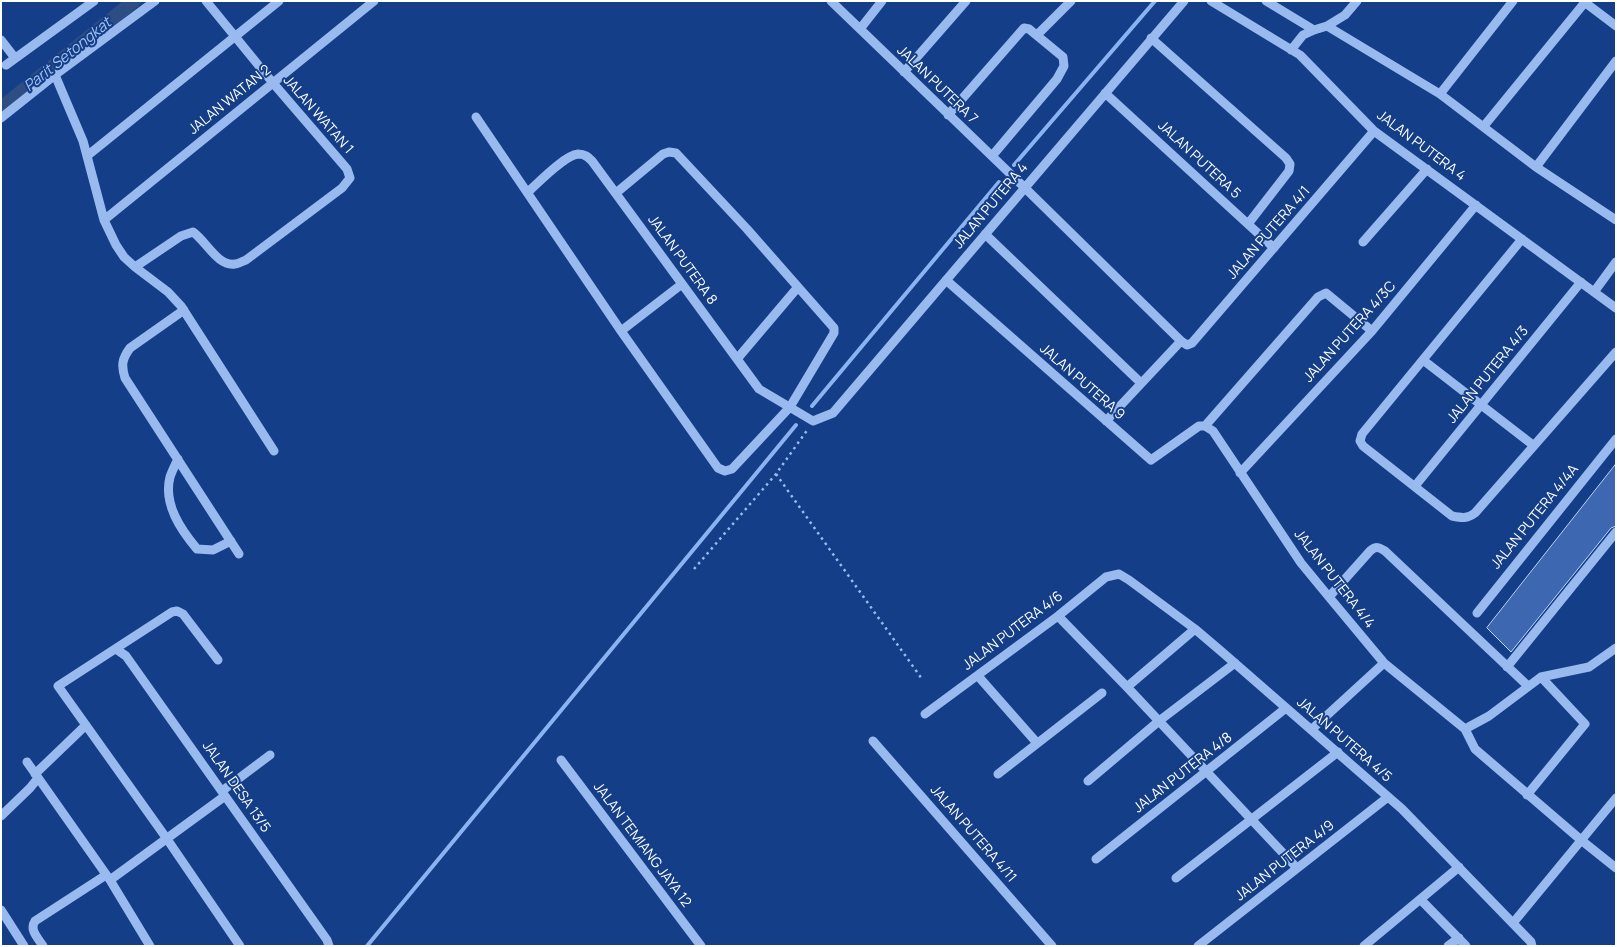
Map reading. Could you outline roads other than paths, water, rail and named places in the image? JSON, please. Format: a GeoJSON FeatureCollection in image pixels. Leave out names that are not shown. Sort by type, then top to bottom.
{"type":"FeatureCollection","features":[{"type":"Feature","properties":{"kind":"street"},"geometry":{"type":"LineString","coordinates":[[6,65],[94,1]]}},
{"type":"Feature","properties":{"kind":"street","name":"JALAN WATAN 1"},"geometry":{"type":"LineString","coordinates":[[135,267],[181,236],[193,232],[201,238],[216,257],[225,263],[234,265],[246,260],[342,188],[350,178],[347,169],[206,1]]}},
{"type":"Feature","properties":{"kind":"street"},"geometry":{"type":"LineString","coordinates":[[87,156],[279,1]]}},
{"type":"Feature","properties":{"kind":"street","name":"JALAN WATAN 2"},"geometry":{"type":"LineString","coordinates":[[104,220],[374,1]]}},
{"type":"Feature","properties":{"kind":"street","name":"JALAN PUTERA 7"},"geometry":{"type":"LineString","coordinates":[[831,1],[1181,341]]}},
{"type":"Feature","properties":{"kind":"street"},"geometry":{"type":"LineString","coordinates":[[860,29],[882,1]]}},
{"type":"Feature","properties":{"kind":"street"},"geometry":{"type":"LineString","coordinates":[[904,72],[966,1]]}},
{"type":"Feature","properties":{"kind":"street"},"geometry":{"type":"LineString","coordinates":[[1037,35],[1071,1]]}},
{"type":"Feature","properties":{"kind":"street","name":"JALAN PUTERA 4"},"geometry":{"type":"LineString","coordinates":[[813,421],[833,413],[1184,1]]}},
{"type":"Feature","properties":{"kind":"street","name":"JALAN PUTERA 4"},"geometry":{"type":"LineString","coordinates":[[1211,1],[1300,55],[1374,131],[1594,292]]}},
{"type":"Feature","properties":{"kind":"street"},"geometry":{"type":"LineString","coordinates":[[1266,1],[1314,30]]}},
{"type":"Feature","properties":{"kind":"street"},"geometry":{"type":"LineString","coordinates":[[1291,50],[1303,35],[1327,26],[1346,15],[1357,1]]}},
{"type":"Feature","properties":{"kind":"street"},"geometry":{"type":"LineString","coordinates":[[1440,94],[1513,1]]}},
{"type":"Feature","properties":{"kind":"street"},"geometry":{"type":"LineString","coordinates":[[1,118],[151,2]]}},
{"type":"Feature","properties":{"kind":"street"},"geometry":{"type":"LineString","coordinates":[[1484,126],[1585,2],[1616,26]]}},
{"type":"Feature","properties":{"kind":"street"},"geometry":{"type":"LineString","coordinates":[[1327,26],[1440,94],[1536,167],[1616,220]]}},
{"type":"Feature","properties":{"kind":"street"},"geometry":{"type":"LineString","coordinates":[[948,115],[1024,28],[1029,28],[1063,57],[1064,66],[1057,79],[992,156]]}},
{"type":"Feature","properties":{"kind":"street"},"geometry":{"type":"LineString","coordinates":[[1151,38],[1286,158],[1290,164],[1289,171],[1248,224]]}},
{"type":"Feature","properties":{"kind":"street"},"geometry":{"type":"LineString","coordinates":[[1,40],[15,58]]}},
{"type":"Feature","properties":{"kind":"street"},"geometry":{"type":"LineString","coordinates":[[1536,167],[1616,61]]}},
{"type":"Feature","properties":{"kind":"street"},"geometry":{"type":"LineString","coordinates":[[55,75],[77,126],[104,220],[116,245],[124,257],[168,292],[184,310],[274,451]]}},
{"type":"Feature","properties":{"kind":"street","name":"JALAN PUTERA 5"},"geometry":{"type":"LineString","coordinates":[[1105,93],[1274,248]]}},
{"type":"Feature","properties":{"kind":"street"},"geometry":{"type":"LineString","coordinates":[[476,117],[718,468],[725,471],[732,469],[790,407],[834,333],[834,328],[747,229],[676,153],[662,154],[616,194]]}},
{"type":"Feature","properties":{"kind":"street","name":"JALAN PUTERA 4/1"},"geometry":{"type":"LineString","coordinates":[[1181,341],[1187,345],[1192,343],[1374,131]]}},
{"type":"Feature","properties":{"kind":"street","name":"JALAN PUTERA 8"},"geometry":{"type":"LineString","coordinates":[[528,192],[567,158],[577,154],[585,155],[592,161],[759,389],[813,421]]}},
{"type":"Feature","properties":{"kind":"street"},"geometry":{"type":"LineString","coordinates":[[1363,242],[1427,169]]}},
{"type":"Feature","properties":{"kind":"street","name":"JALAN PUTERA 4/3C"},"geometry":{"type":"LineString","coordinates":[[1240,473],[1372,331],[1476,205]]}},
{"type":"Feature","properties":{"kind":"street"},"geometry":{"type":"LineString","coordinates":[[985,234],[1141,383]]}},
{"type":"Feature","properties":{"kind":"street"},"geometry":{"type":"LineString","coordinates":[[1522,239],[1362,434],[1360,441],[1363,446],[1452,516],[1463,519],[1470,517],[1616,352]]}},
{"type":"Feature","properties":{"kind":"street"},"geometry":{"type":"LineString","coordinates":[[1616,262],[1594,292],[1616,308]]}},
{"type":"Feature","properties":{"kind":"street","name":"JALAN PUTERA 9"},"geometry":{"type":"LineString","coordinates":[[946,280],[1150,460],[1199,426],[1206,426]]}},
{"type":"Feature","properties":{"kind":"street","name":"JALAN PUTERA 4/3"},"geometry":{"type":"LineString","coordinates":[[1415,486],[1581,282]]}},
{"type":"Feature","properties":{"kind":"street"},"geometry":{"type":"LineString","coordinates":[[622,331],[682,284]]}},
{"type":"Feature","properties":{"kind":"street"},"geometry":{"type":"LineString","coordinates":[[737,359],[798,287]]}},
{"type":"Feature","properties":{"kind":"street"},"geometry":{"type":"LineString","coordinates":[[1206,426],[1318,297],[1326,293],[1372,331]]}},
{"type":"Feature","properties":{"kind":"street"},"geometry":{"type":"LineString","coordinates":[[184,310],[130,348],[124,356],[122,366],[125,378],[239,554]]}},
{"type":"Feature","properties":{"kind":"street"},"geometry":{"type":"LineString","coordinates":[[1106,422],[1181,341]]}},
{"type":"Feature","properties":{"kind":"street"},"geometry":{"type":"LineString","coordinates":[[1423,360],[1533,445]]}},
{"type":"Feature","properties":{"kind":"street","name":"JALAN PUTERA 4/4"},"geometry":{"type":"LineString","coordinates":[[1206,426],[1214,430],[1240,473],[1301,563],[1384,663],[1465,729]]}},
{"type":"Feature","properties":{"kind":"street","name":"JALAN PUTERA 4/4A"},"geometry":{"type":"LineString","coordinates":[[1477,613],[1616,439]]}},
{"type":"Feature","properties":{"kind":"street"},"geometry":{"type":"LineString","coordinates":[[178,459],[170,477],[168,488],[174,514],[185,533],[198,549],[213,550],[231,541]]}},
{"type":"Feature","properties":{"kind":"street"},"geometry":{"type":"LineString","coordinates":[[1507,666],[1616,532]]}},
{"type":"Feature","properties":{"kind":"street"},"geometry":{"type":"LineString","coordinates":[[1329,598],[1370,550],[1379,547],[1528,686]]}},
{"type":"Feature","properties":{"kind":"street","name":"JALAN PUTERA 4/6"},"geometry":{"type":"LineString","coordinates":[[925,714],[1058,616],[1106,576],[1119,574]]}},
{"type":"Feature","properties":{"kind":"street","name":"JALAN PUTERA 4/5"},"geometry":{"type":"LineString","coordinates":[[1119,574],[1195,629],[1388,797],[1459,867],[1531,942],[1532,946]]}},
{"type":"Feature","properties":{"kind":"street"},"geometry":{"type":"LineString","coordinates":[[218,660],[183,614],[177,611],[172,612],[58,686],[167,839],[240,946]]}},
{"type":"Feature","properties":{"kind":"street"},"geometry":{"type":"LineString","coordinates":[[1058,616],[1297,868]]}},
{"type":"Feature","properties":{"kind":"street"},"geometry":{"type":"LineString","coordinates":[[1127,687],[1195,629]]}},
{"type":"Feature","properties":{"kind":"street"},"geometry":{"type":"LineString","coordinates":[[1616,648],[1589,667],[1541,677],[1489,716],[1465,729],[1474,749],[1616,868]]}},
{"type":"Feature","properties":{"kind":"street","name":"JALAN DESA 13/5"},"geometry":{"type":"LineString","coordinates":[[116,649],[126,656],[327,940],[329,946]]}},
{"type":"Feature","properties":{"kind":"street"},"geometry":{"type":"LineString","coordinates":[[1088,781],[1159,721],[1235,663]]}},
{"type":"Feature","properties":{"kind":"street"},"geometry":{"type":"LineString","coordinates":[[1312,729],[1384,663]]}},
{"type":"Feature","properties":{"kind":"street"},"geometry":{"type":"LineString","coordinates":[[978,676],[1038,743]]}},
{"type":"Feature","properties":{"kind":"street"},"geometry":{"type":"LineString","coordinates":[[1527,795],[1585,724],[1541,677]]}},
{"type":"Feature","properties":{"kind":"street"},"geometry":{"type":"LineString","coordinates":[[998,774],[1102,693]]}},
{"type":"Feature","properties":{"kind":"street","name":"JALAN PUTERA 4/8"},"geometry":{"type":"LineString","coordinates":[[1096,859],[1286,708]]}},
{"type":"Feature","properties":{"kind":"street"},"geometry":{"type":"LineString","coordinates":[[1,816],[30,788],[37,776],[86,725]]}},
{"type":"Feature","properties":{"kind":"street","name":"JALAN PUTERA 4/11"},"geometry":{"type":"LineString","coordinates":[[873,740],[1052,946]]}},
{"type":"Feature","properties":{"kind":"street"},"geometry":{"type":"LineString","coordinates":[[1176,878],[1338,752]]}},
{"type":"Feature","properties":{"kind":"street"},"geometry":{"type":"LineString","coordinates":[[43,946],[32,930],[32,925],[35,921],[108,878],[167,839],[270,756]]}},
{"type":"Feature","properties":{"kind":"street","name":"JALAN TEMIANG JAYA 12"},"geometry":{"type":"LineString","coordinates":[[561,760],[701,946]]}},
{"type":"Feature","properties":{"kind":"street"},"geometry":{"type":"LineString","coordinates":[[26,762],[108,878],[150,946]]}},
{"type":"Feature","properties":{"kind":"street","name":"JALAN PUTERA 4/9"},"geometry":{"type":"LineString","coordinates":[[1198,946],[1388,797]]}},
{"type":"Feature","properties":{"kind":"street"},"geometry":{"type":"LineString","coordinates":[[1512,923],[1616,798]]}},
{"type":"Feature","properties":{"kind":"street"},"geometry":{"type":"LineString","coordinates":[[1364,946],[1459,867]]}},
{"type":"Feature","properties":{"kind":"street"},"geometry":{"type":"LineString","coordinates":[[1421,900],[1466,946]]}},
{"type":"Feature","properties":{"kind":"street"},"geometry":{"type":"LineString","coordinates":[[1,910],[24,946]]}},
{"type":"Feature","properties":{"kind":"street"},"geometry":{"type":"LineString","coordinates":[[1448,946],[1459,938]]}},
{"type":"Feature","properties":{"kind":"waterway","name":"Parit Setongkat"},"geometry":{"type":"LineString","coordinates":[[1,108],[134,1]]}},
{"type":"Feature","properties":{"kind":"waterway"},"geometry":{"type":"LineString","coordinates":[[1014,165],[1155,1]]}},
{"type":"Feature","properties":{"kind":"waterway"},"geometry":{"type":"LineString","coordinates":[[812,406],[999,182]]}},
{"type":"Feature","properties":{"kind":"waterway"},"geometry":{"type":"LineString","coordinates":[[367,946],[796,425]]}}]}
